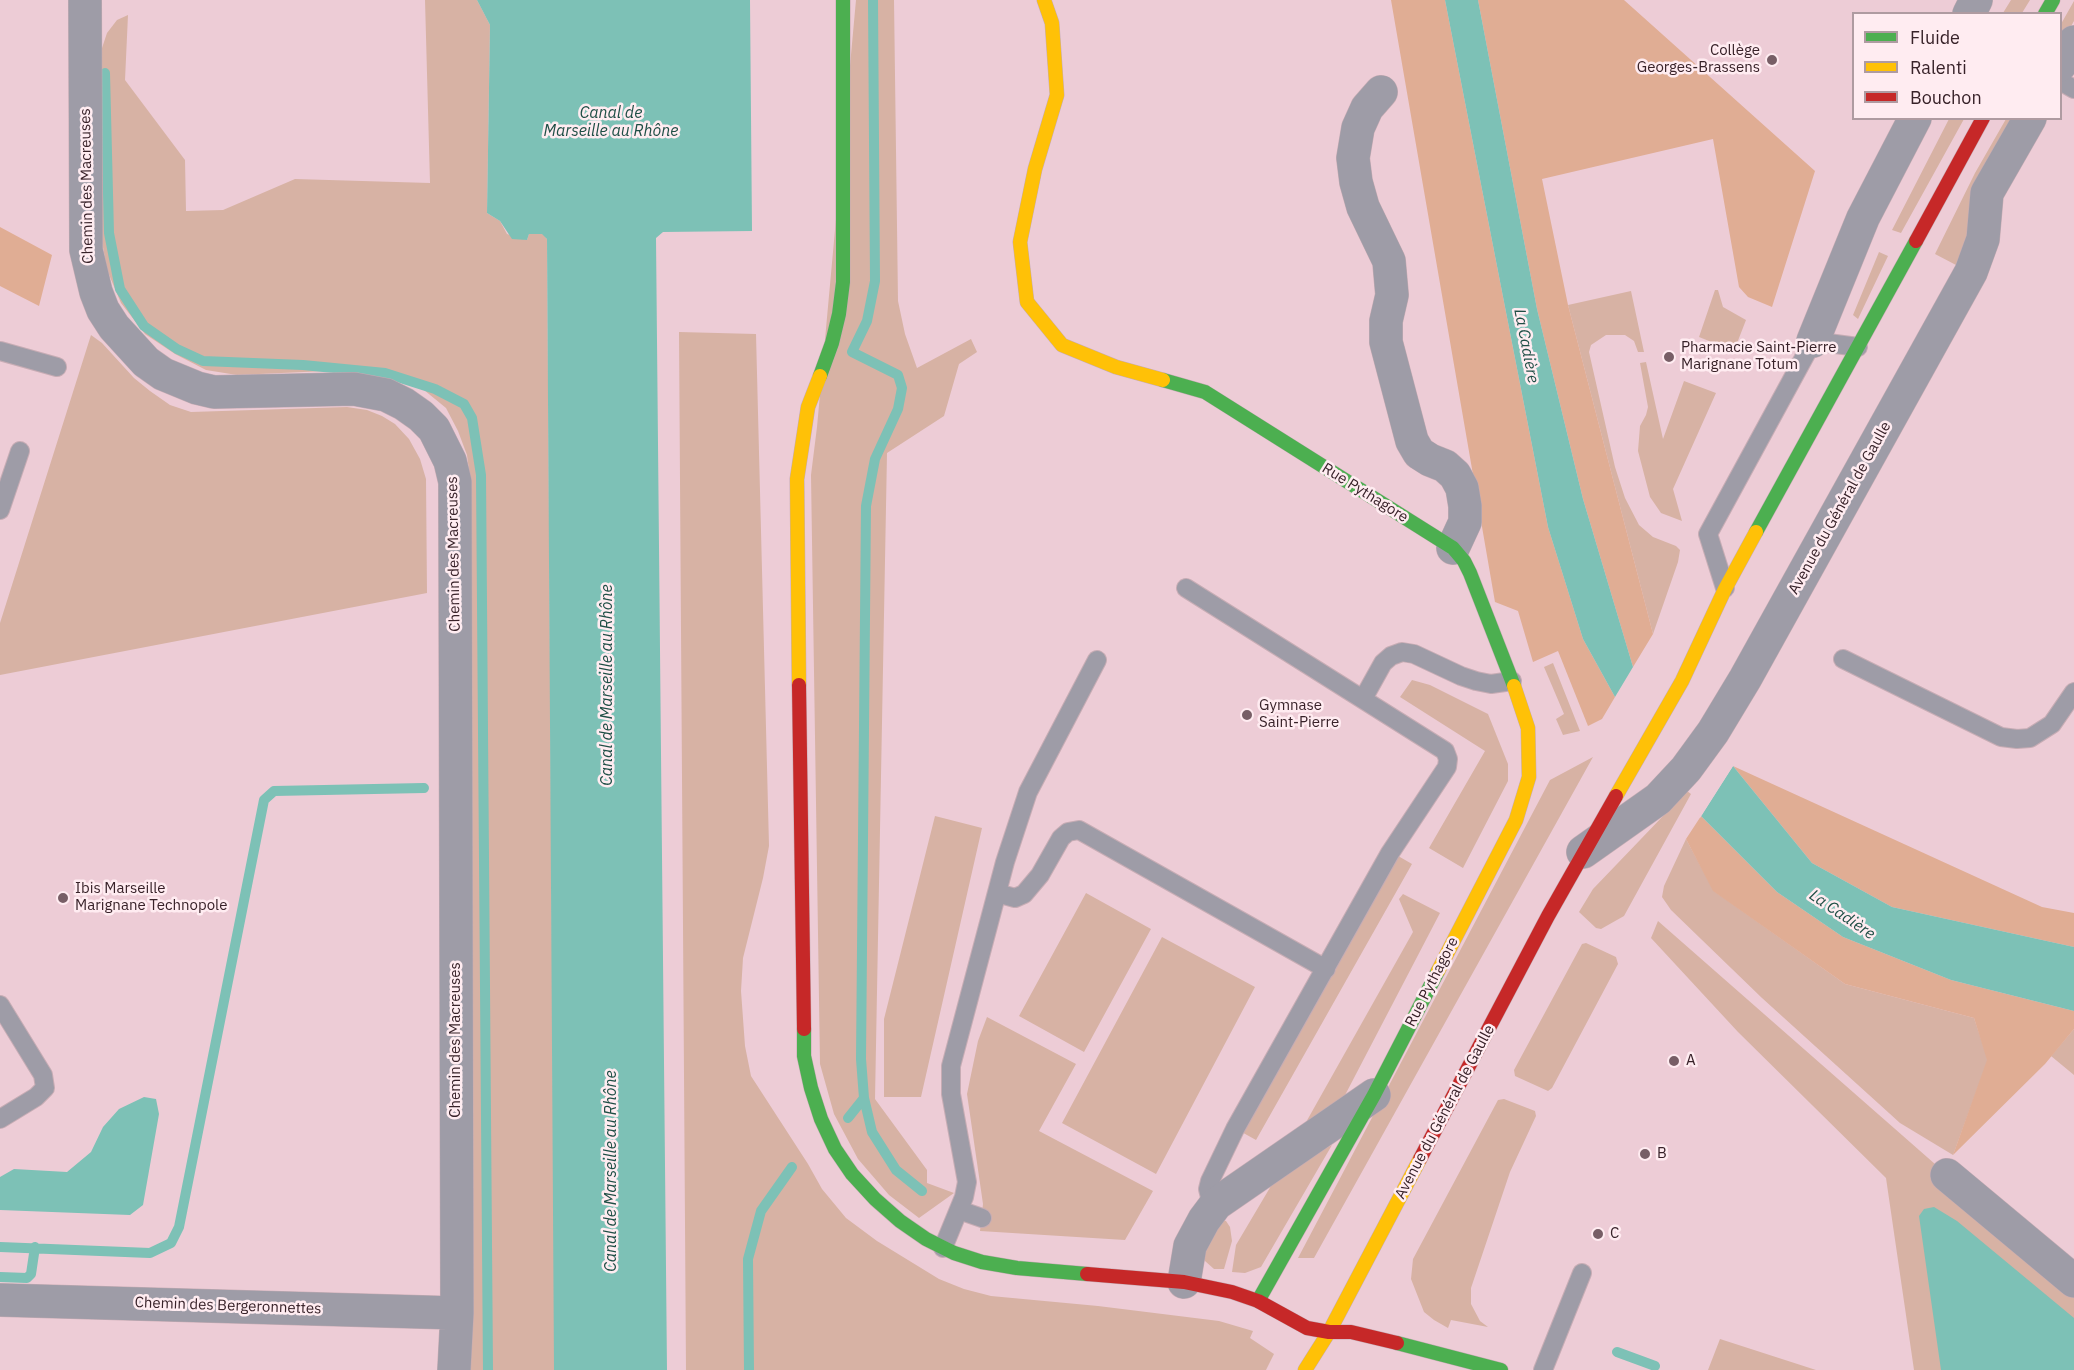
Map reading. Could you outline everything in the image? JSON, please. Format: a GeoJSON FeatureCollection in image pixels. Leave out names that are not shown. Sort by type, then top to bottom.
{"type":"FeatureCollection","features":[{"type":"Feature","properties":{"kind":"street","name":"Chemin des Macreuses"},"geometry":{"type":"LineString","coordinates":[[85,0],[86,250],[96,292],[103,310],[114,327],[146,362],[163,374],[197,388],[214,392],[354,389],[386,395],[421,416],[434,429],[450,461],[455,482],[457,1313],[454,1370]]}},
{"type":"Feature","properties":{"kind":"street"},"geometry":{"type":"LineString","coordinates":[[843,0],[843,282],[832,343],[808,407],[797,479],[804,1056],[810,1088],[834,1149],[852,1174],[900,1221],[943,1248],[982,1262],[1017,1268],[1184,1282],[1232,1292],[1258,1301],[1307,1329],[1361,1334],[1501,1370]]}},
{"type":"Feature","properties":{"kind":"street","name":"Rue Pythagore"},"geometry":{"type":"LineString","coordinates":[[1044,0],[1052,23],[1057,95],[1035,169],[1020,243],[1027,302],[1062,345],[1116,367],[1204,392],[1453,548],[1470,573],[1528,728],[1529,777],[1516,820],[1374,1095],[1258,1301]]}},
{"type":"Feature","properties":{"kind":"street"},"geometry":{"type":"LineString","coordinates":[[2062,63],[2074,42]]}},
{"type":"Feature","properties":{"kind":"street"},"geometry":{"type":"LineString","coordinates":[[1381,92],[1367,108],[1358,128],[1353,158],[1356,182],[1363,207],[1389,261],[1392,295],[1386,321],[1386,342],[1412,441],[1419,453],[1445,466],[1455,475],[1462,488],[1465,522],[1453,548]]}},
{"type":"Feature","properties":{"kind":"street"},"geometry":{"type":"LineString","coordinates":[[1813,341],[1863,218],[1913,120]]}},
{"type":"Feature","properties":{"kind":"street","name":"Avenue du Général de Gaulle"},"geometry":{"type":"LineString","coordinates":[[1305,1370],[1329,1332],[1583,852],[1682,681],[1725,589],[1982,120]]}},
{"type":"Feature","properties":{"kind":"street","name":"Avenue du Général de Gaulle"},"geometry":{"type":"LineString","coordinates":[[1583,852],[1658,799],[1686,769],[1713,732],[1971,272],[1983,239],[1987,193],[2029,120]]}},
{"type":"Feature","properties":{"kind":"street","name":"Rue Pythagore"},"geometry":{"type":"LineString","coordinates":[[1184,1282],[1190,1246],[1216,1204],[1374,1095]]}},
{"type":"Feature","properties":{"kind":"street"},"geometry":{"type":"LineString","coordinates":[[1947,1175],[2074,1281]]}},
{"type":"Feature","properties":{"kind":"street","name":"Chemin des Bergeronnettes"},"geometry":{"type":"LineString","coordinates":[[0,1300],[457,1313]]}},
{"type":"Feature","properties":{"kind":"lane"},"geometry":{"type":"LineString","coordinates":[[1725,589],[1708,534],[1813,341],[1858,346]]}},
{"type":"Feature","properties":{"kind":"lane"},"geometry":{"type":"LineString","coordinates":[[0,351],[57,367]]}},
{"type":"Feature","properties":{"kind":"lane"},"geometry":{"type":"LineString","coordinates":[[0,510],[20,451]]}},
{"type":"Feature","properties":{"kind":"lane"},"geometry":{"type":"LineString","coordinates":[[1186,588],[1445,751],[1448,759],[1447,767],[1390,853],[1235,1129],[1210,1181],[1208,1189],[1210,1197],[1216,1204]]}},
{"type":"Feature","properties":{"kind":"lane"},"geometry":{"type":"LineString","coordinates":[[1363,699],[1383,663],[1391,656],[1402,652],[1414,654],[1476,681],[1491,684],[1512,681]]}},
{"type":"Feature","properties":{"kind":"lane"},"geometry":{"type":"LineString","coordinates":[[1843,658],[2001,737],[2030,738],[2042,732],[2052,724],[2074,692]]}},
{"type":"Feature","properties":{"kind":"lane"},"geometry":{"type":"LineString","coordinates":[[943,1248],[964,1197],[967,1182],[951,1095],[951,1066],[997,893],[1028,792],[1097,660]]}},
{"type":"Feature","properties":{"kind":"lane"},"geometry":{"type":"LineString","coordinates":[[997,893],[1015,898],[1024,894],[1040,875],[1061,838],[1068,832],[1079,830],[1326,969]]}},
{"type":"Feature","properties":{"kind":"lane"},"geometry":{"type":"LineString","coordinates":[[0,1005],[43,1076],[45,1088],[36,1097],[0,1119]]}},
{"type":"Feature","properties":{"kind":"lane"},"geometry":{"type":"LineString","coordinates":[[959,1210],[982,1218]]}},
{"type":"Feature","properties":{"kind":"lane"},"geometry":{"type":"LineString","coordinates":[[1543,1370],[1582,1273]]}},
{"type":"Feature","properties":{"kind":"shaded area"},"geometry":{"type":"Polygon","coordinates":[[[425,0],[477,0],[490,25],[487,213],[500,221],[507,234],[527,240],[529,234],[543,234],[547,239],[555,1370],[465,1370],[472,494],[467,455],[458,431],[446,408],[424,390],[400,381],[326,371],[237,375],[206,370],[175,354],[145,334],[121,303],[107,270],[100,230],[101,51],[107,33],[117,20],[128,15],[125,80],[185,160],[186,211],[223,210],[295,179],[430,183],[425,0]]]}},
{"type":"Feature","properties":{"kind":"shaded area"},"geometry":{"type":"Polygon","coordinates":[[[856,0],[894,0],[898,301],[905,334],[917,368],[971,339],[977,352],[959,364],[944,416],[887,453],[875,1099],[927,1170],[927,1183],[954,1193],[919,1218],[889,1195],[858,1159],[834,1114],[820,1064],[811,475],[856,0]]]}},
{"type":"Feature","properties":{"kind":"shaded area"},"geometry":{"type":"Polygon","coordinates":[[[1391,0],[1445,0],[1548,527],[1583,639],[1615,697],[1602,719],[1588,726],[1558,651],[1533,662],[1518,611],[1495,602],[1391,0]]]}},
{"type":"Feature","properties":{"kind":"shaded area"},"geometry":{"type":"Polygon","coordinates":[[[1478,0],[1624,0],[1815,171],[1772,307],[1748,297],[1739,287],[1713,139],[1542,179],[1568,305],[1653,634],[1633,667],[1583,499],[1537,309],[1478,0]]]}},
{"type":"Feature","properties":{"kind":"shaded area"},"geometry":{"type":"Polygon","coordinates":[[[2011,0],[2030,0],[2023,12],[2004,12],[2011,0]]]}},
{"type":"Feature","properties":{"kind":"shaded area"},"geometry":{"type":"Polygon","coordinates":[[[2074,1],[2074,21],[2062,42],[2062,22],[2074,1]]]}},
{"type":"Feature","properties":{"kind":"shaded area"},"geometry":{"type":"Polygon","coordinates":[[[1948,120],[1963,120],[1901,233],[1892,230],[1948,120]]]}},
{"type":"Feature","properties":{"kind":"shaded area"},"geometry":{"type":"Polygon","coordinates":[[[2005,120],[2018,120],[1974,217],[1956,265],[1935,254],[1975,173],[2005,120]]]}},
{"type":"Feature","properties":{"kind":"shaded area"},"geometry":{"type":"Polygon","coordinates":[[[0,227],[52,255],[39,306],[0,286],[0,227]]]}},
{"type":"Feature","properties":{"kind":"shaded area"},"geometry":{"type":"Polygon","coordinates":[[[1879,252],[1888,256],[1858,319],[1853,315],[1879,252]]]}},
{"type":"Feature","properties":{"kind":"shaded area"},"geometry":{"type":"Polygon","coordinates":[[[1715,290],[1718,290],[1723,307],[1746,320],[1734,351],[1699,337],[1715,290]]]}},
{"type":"Feature","properties":{"kind":"shaded area"},"geometry":{"type":"Polygon","coordinates":[[[1631,291],[1644,352],[1638,352],[1634,341],[1625,335],[1606,335],[1591,345],[1589,352],[1615,467],[1625,498],[1639,525],[1653,537],[1676,546],[1680,550],[1653,634],[1568,305],[1631,291]]]}},
{"type":"Feature","properties":{"kind":"shaded area"},"geometry":{"type":"Polygon","coordinates":[[[679,332],[756,334],[769,846],[743,958],[741,991],[745,1046],[751,1076],[822,1189],[846,1218],[877,1241],[939,1279],[991,1296],[1219,1321],[1253,1331],[1250,1338],[1274,1354],[1266,1370],[686,1370],[679,332]]]}},
{"type":"Feature","properties":{"kind":"shaded area"},"geometry":{"type":"Polygon","coordinates":[[[91,335],[150,391],[170,405],[191,412],[347,407],[367,410],[395,424],[409,439],[420,459],[426,479],[427,593],[0,675],[0,623],[91,335]]]}},
{"type":"Feature","properties":{"kind":"shaded area"},"geometry":{"type":"Polygon","coordinates":[[[1646,362],[1663,439],[1684,381],[1716,393],[1673,489],[1682,521],[1661,513],[1650,497],[1638,451],[1640,426],[1648,407],[1640,363],[1646,362]]]}},
{"type":"Feature","properties":{"kind":"shaded area"},"geometry":{"type":"Polygon","coordinates":[[[1553,663],[1580,731],[1563,735],[1556,719],[1564,714],[1544,667],[1553,663]]]}},
{"type":"Feature","properties":{"kind":"shaded area"},"geometry":{"type":"Polygon","coordinates":[[[1412,680],[1430,685],[1488,714],[1508,764],[1508,781],[1463,868],[1429,848],[1485,751],[1400,697],[1412,680]]]}},
{"type":"Feature","properties":{"kind":"shaded area"},"geometry":{"type":"Polygon","coordinates":[[[1593,757],[1314,1258],[1298,1258],[1550,780],[1593,757]]]}},
{"type":"Feature","properties":{"kind":"shaded area"},"geometry":{"type":"Polygon","coordinates":[[[1733,766],[2042,907],[2074,913],[2074,947],[1892,907],[1812,863],[1733,766]]]}},
{"type":"Feature","properties":{"kind":"shaded area"},"geometry":{"type":"Polygon","coordinates":[[[1687,791],[1691,794],[1624,916],[1601,929],[1596,928],[1579,912],[1593,889],[1687,791]]]}},
{"type":"Feature","properties":{"kind":"shaded area"},"geometry":{"type":"Polygon","coordinates":[[[935,816],[982,828],[921,1097],[884,1097],[884,1019],[935,816]]]}},
{"type":"Feature","properties":{"kind":"shaded area"},"geometry":{"type":"Polygon","coordinates":[[[1701,816],[1777,892],[1843,937],[1951,980],[2074,1011],[2074,1029],[2045,1064],[1953,1155],[1987,1060],[1974,1018],[1845,984],[1713,891],[1686,839],[1701,816]]]}},
{"type":"Feature","properties":{"kind":"shaded area"},"geometry":{"type":"Polygon","coordinates":[[[1686,839],[1714,891],[1845,984],[1974,1018],[1988,1060],[1953,1155],[1900,1123],[1762,998],[1671,910],[1662,897],[1664,886],[1686,839]]]}},
{"type":"Feature","properties":{"kind":"shaded area"},"geometry":{"type":"Polygon","coordinates":[[[1393,853],[1412,864],[1256,1140],[1238,1130],[1393,853]]]}},
{"type":"Feature","properties":{"kind":"shaded area"},"geometry":{"type":"Polygon","coordinates":[[[1086,893],[1151,929],[1084,1052],[1019,1016],[1086,893]]]}},
{"type":"Feature","properties":{"kind":"shaded area"},"geometry":{"type":"Polygon","coordinates":[[[1403,894],[1440,913],[1343,1099],[1305,1124],[1413,932],[1399,899],[1403,894]]]}},
{"type":"Feature","properties":{"kind":"shaded area"},"geometry":{"type":"Polygon","coordinates":[[[1658,921],[2074,1286],[2074,1370],[1914,1370],[1886,1178],[1738,1032],[1651,938],[1658,921]]]}},
{"type":"Feature","properties":{"kind":"shaded area"},"geometry":{"type":"Polygon","coordinates":[[[1162,937],[1255,987],[1156,1174],[1062,1123],[1162,937]]]}},
{"type":"Feature","properties":{"kind":"shaded area"},"geometry":{"type":"Polygon","coordinates":[[[1586,943],[1616,957],[1618,964],[1552,1088],[1548,1091],[1515,1076],[1514,1070],[1582,944],[1586,943]]]}},
{"type":"Feature","properties":{"kind":"shaded area"},"geometry":{"type":"Polygon","coordinates":[[[987,1017],[1076,1064],[1039,1131],[1153,1191],[1125,1240],[980,1231],[983,1204],[967,1094],[978,1041],[987,1017]]]}},
{"type":"Feature","properties":{"kind":"shaded area"},"geometry":{"type":"Polygon","coordinates":[[[2074,1029],[2074,1075],[2051,1056],[2074,1029]]]}},
{"type":"Feature","properties":{"kind":"shaded area"},"geometry":{"type":"Polygon","coordinates":[[[1504,1099],[1535,1111],[1536,1116],[1510,1172],[1471,1288],[1471,1304],[1480,1321],[1488,1327],[1451,1320],[1448,1328],[1424,1312],[1411,1279],[1413,1259],[1498,1100],[1504,1099]]]}},
{"type":"Feature","properties":{"kind":"shaded area"},"geometry":{"type":"Polygon","coordinates":[[[1332,1145],[1261,1267],[1245,1273],[1232,1272],[1236,1245],[1281,1169],[1332,1145]]]}},
{"type":"Feature","properties":{"kind":"shaded area"},"geometry":{"type":"Polygon","coordinates":[[[1220,1219],[1226,1221],[1230,1227],[1232,1241],[1224,1269],[1214,1269],[1205,1261],[1203,1250],[1220,1219]]]}},
{"type":"Feature","properties":{"kind":"shaded area"},"geometry":{"type":"Polygon","coordinates":[[[1720,1339],[1816,1370],[1708,1370],[1720,1339]]]}},
{"type":"Feature","properties":{"kind":"water","name":"Canal de Marseille au Rhône"},"geometry":{"type":"Polygon","coordinates":[[[477,0],[750,0],[752,231],[663,232],[656,238],[667,1370],[554,1370],[547,239],[542,234],[529,234],[527,240],[512,239],[500,221],[487,213],[490,25],[477,0]]]}},
{"type":"Feature","properties":{"kind":"water","name":"La Cadière"},"geometry":{"type":"Polygon","coordinates":[[[1445,0],[1478,0],[1537,309],[1583,499],[1633,667],[1615,697],[1583,639],[1548,527],[1445,0]]]}},
{"type":"Feature","properties":{"kind":"water","name":"La Cadière"},"geometry":{"type":"Polygon","coordinates":[[[1733,766],[1812,863],[1892,907],[2074,947],[2074,1011],[1951,980],[1843,937],[1777,892],[1701,816],[1733,766]]]}},
{"type":"Feature","properties":{"kind":"water"},"geometry":{"type":"Polygon","coordinates":[[[144,1097],[156,1099],[159,1114],[143,1205],[130,1215],[0,1210],[0,1177],[14,1169],[67,1172],[91,1152],[103,1127],[119,1109],[144,1097]]]}},
{"type":"Feature","properties":{"kind":"water"},"geometry":{"type":"Polygon","coordinates":[[[1934,1207],[1957,1221],[2074,1318],[2074,1370],[1941,1370],[1919,1216],[1924,1209],[1934,1207]]]}},
{"type":"Feature","properties":{"kind":"pier"},"geometry":{"type":"Polygon","coordinates":[[[1732,763],[1733,766],[1700,818],[1699,814],[1732,763]]]}},
{"type":"Feature","properties":{"kind":"waterway"},"geometry":{"type":"LineString","coordinates":[[848,1118],[864,1098],[861,1059],[866,506],[875,459],[898,409],[902,388],[898,375],[852,352],[867,321],[875,281],[873,0]]}},
{"type":"Feature","properties":{"kind":"waterway"},"geometry":{"type":"LineString","coordinates":[[105,73],[109,233],[120,289],[144,326],[177,349],[203,361],[303,365],[385,373],[435,389],[464,404],[472,418],[481,475],[488,1370]]}},
{"type":"Feature","properties":{"kind":"waterway"},"geometry":{"type":"LineString","coordinates":[[0,1247],[150,1253],[171,1243],[179,1227],[264,800],[274,791],[424,788]]}},
{"type":"Feature","properties":{"kind":"waterway"},"geometry":{"type":"LineString","coordinates":[[864,1098],[872,1132],[896,1170],[922,1191]]}},
{"type":"Feature","properties":{"kind":"waterway"},"geometry":{"type":"LineString","coordinates":[[749,1370],[748,1259],[761,1211],[792,1167]]}},
{"type":"Feature","properties":{"kind":"waterway"},"geometry":{"type":"LineString","coordinates":[[0,1277],[27,1278],[31,1274],[35,1247]]}},
{"type":"Feature","properties":{"kind":"waterway"},"geometry":{"type":"LineString","coordinates":[[1617,1352],[1655,1366]]}},
{"type":"Feature","properties":{"kind":"traffic: fast"},"geometry":{"type":"LineString","coordinates":[[820,376],[832,343],[843,282],[843,0]]}},
{"type":"Feature","properties":{"kind":"traffic: fast"},"geometry":{"type":"LineString","coordinates":[[2046,12],[2053,0]]}},
{"type":"Feature","properties":{"kind":"traffic: fast"},"geometry":{"type":"LineString","coordinates":[[1756,532],[1916,241]]}},
{"type":"Feature","properties":{"kind":"traffic: fast"},"geometry":{"type":"LineString","coordinates":[[1163,380],[1205,392],[1453,548],[1470,573],[1514,686]]}},
{"type":"Feature","properties":{"kind":"traffic: fast"},"geometry":{"type":"LineString","coordinates":[[1258,1301],[1374,1095],[1438,971]]}},
{"type":"Feature","properties":{"kind":"traffic: fast"},"geometry":{"type":"LineString","coordinates":[[804,1029],[804,1056],[811,1088],[821,1119],[835,1149],[852,1174],[900,1221],[926,1239],[954,1253],[982,1262],[1017,1268],[1087,1274]]}},
{"type":"Feature","properties":{"kind":"traffic: fast"},"geometry":{"type":"LineString","coordinates":[[1397,1343],[1501,1370]]}},
{"type":"Feature","properties":{"kind":"traffic: slow"},"geometry":{"type":"LineString","coordinates":[[1044,0],[1052,23],[1057,95],[1035,169],[1020,242],[1027,302],[1062,345],[1116,367],[1163,380]]}},
{"type":"Feature","properties":{"kind":"traffic: slow"},"geometry":{"type":"LineString","coordinates":[[799,685],[797,479],[808,407],[820,376]]}},
{"type":"Feature","properties":{"kind":"traffic: slow"},"geometry":{"type":"LineString","coordinates":[[1616,796],[1682,681],[1725,589],[1756,532]]}},
{"type":"Feature","properties":{"kind":"traffic: slow"},"geometry":{"type":"LineString","coordinates":[[1438,971],[1516,820],[1529,777],[1528,728],[1514,686]]}},
{"type":"Feature","properties":{"kind":"traffic: slow"},"geometry":{"type":"LineString","coordinates":[[1305,1370],[1329,1332],[1420,1159]]}},
{"type":"Feature","properties":{"kind":"traffic: jam"},"geometry":{"type":"LineString","coordinates":[[1916,241],[1982,120]]}},
{"type":"Feature","properties":{"kind":"traffic: jam"},"geometry":{"type":"LineString","coordinates":[[799,685],[804,1029]]}},
{"type":"Feature","properties":{"kind":"traffic: jam"},"geometry":{"type":"LineString","coordinates":[[1420,1159],[1548,916],[1616,796]]}},
{"type":"Feature","properties":{"kind":"traffic: jam"},"geometry":{"type":"LineString","coordinates":[[1087,1274],[1184,1282],[1232,1292],[1258,1301],[1307,1328],[1329,1332],[1351,1332],[1397,1343]]}},
{"type":"Feature","properties":{"kind":"place","name":"Collège Georges-Brassens"},"geometry":{"type":"Point","coordinates":[1772,60]}},
{"type":"Feature","properties":{"kind":"place","name":"Pharmacie Saint-Pierre Marignane Totum"},"geometry":{"type":"Point","coordinates":[1669,357]}},
{"type":"Feature","properties":{"kind":"place","name":"Gymnase Saint-Pierre"},"geometry":{"type":"Point","coordinates":[1247,715]}},
{"type":"Feature","properties":{"kind":"place","name":"Ibis Marseille Marignane Technopole"},"geometry":{"type":"Point","coordinates":[63,898]}},
{"type":"Feature","properties":{"kind":"place","name":"A"},"geometry":{"type":"Point","coordinates":[1674,1061]}},
{"type":"Feature","properties":{"kind":"place","name":"B"},"geometry":{"type":"Point","coordinates":[1645,1154]}},
{"type":"Feature","properties":{"kind":"place","name":"C"},"geometry":{"type":"Point","coordinates":[1598,1234]}}]}
